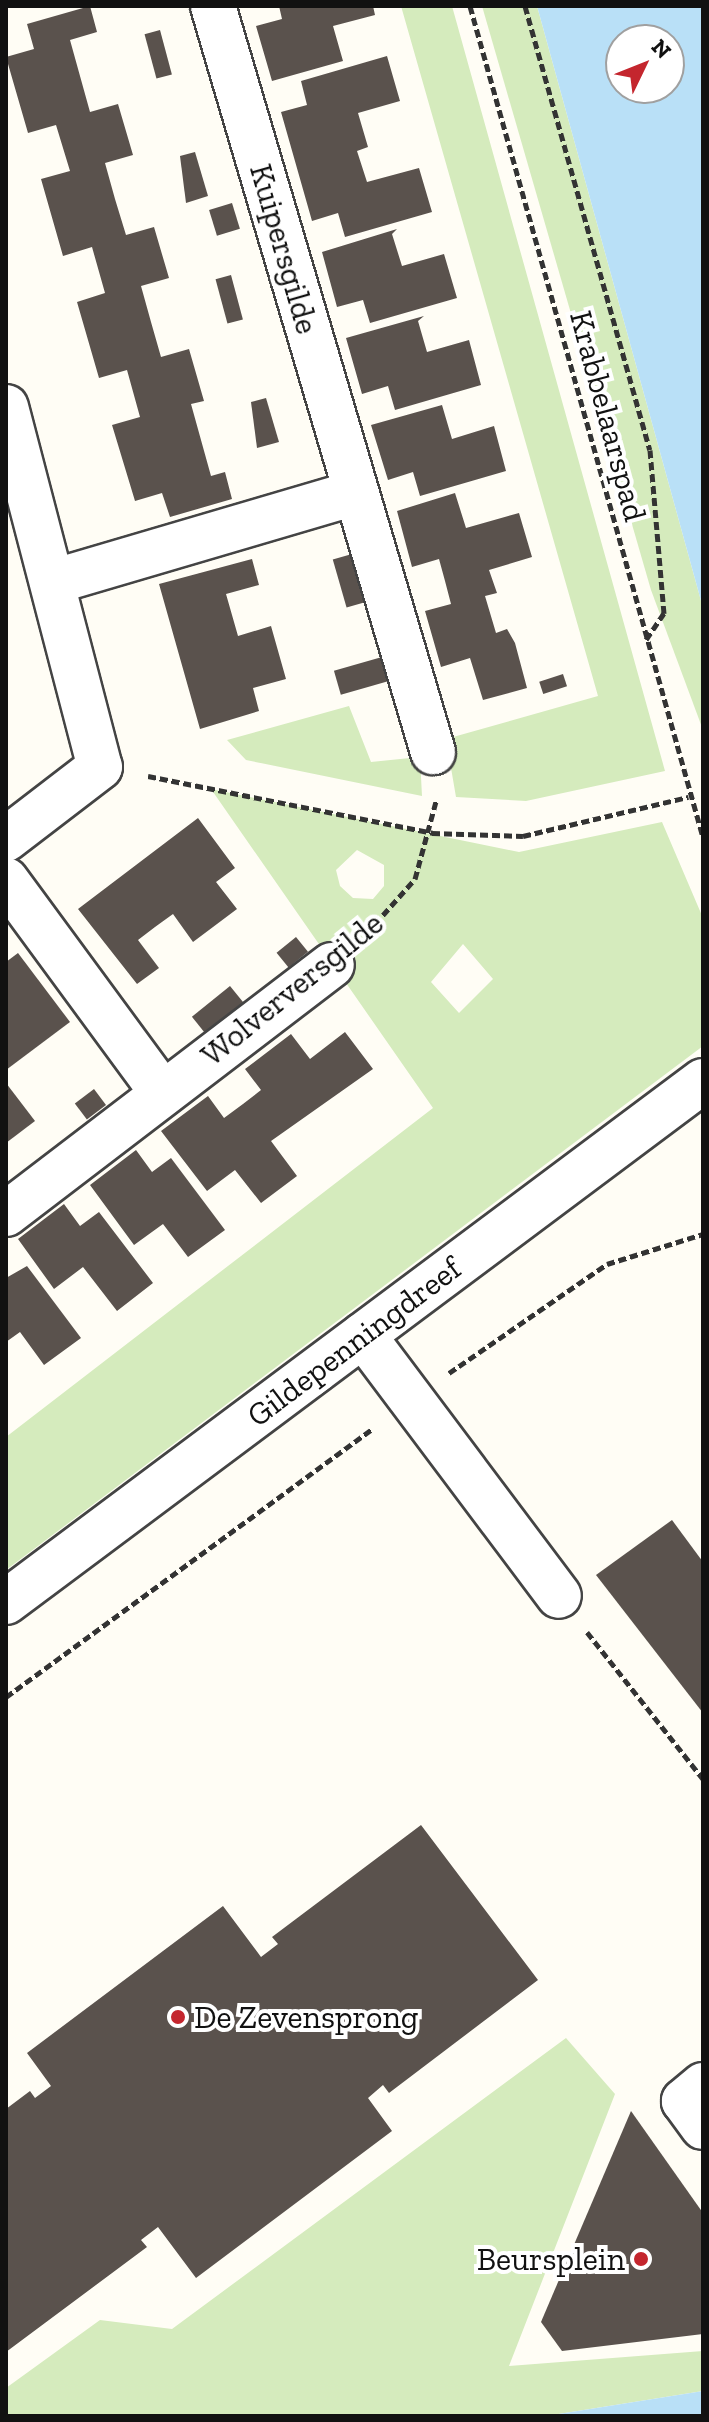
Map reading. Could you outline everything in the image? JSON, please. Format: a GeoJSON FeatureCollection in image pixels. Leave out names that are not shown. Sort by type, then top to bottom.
{"type":"FeatureCollection","features":[{"type":"Feature","properties":{"kind":"street","name":"Kuipersgilde"},"geometry":{"type":"LineString","coordinates":[[213,6],[433,752]]}},
{"type":"Feature","properties":{"kind":"street"},"geometry":{"type":"LineString","coordinates":[[6,407],[56,581],[100,767],[6,839]]}},
{"type":"Feature","properties":{"kind":"street"},"geometry":{"type":"LineString","coordinates":[[56,581],[355,493]]}},
{"type":"Feature","properties":{"kind":"street"},"geometry":{"type":"LineString","coordinates":[[6,880],[163,1094]]}},
{"type":"Feature","properties":{"kind":"street","name":"Wolverversgilde"},"geometry":{"type":"LineString","coordinates":[[6,1214],[332,965]]}},
{"type":"Feature","properties":{"kind":"street","name":"Gildepenningdreef"},"geometry":{"type":"LineString","coordinates":[[6,1602],[703,1081]]}},
{"type":"Feature","properties":{"kind":"street"},"geometry":{"type":"LineString","coordinates":[[363,1335],[559,1596]]}},
{"type":"Feature","properties":{"kind":"street"},"geometry":{"type":"LineString","coordinates":[[703,2085],[684,2101],[703,2127]]}},
{"type":"Feature","properties":{"kind":"path","name":"Krabbelaarspad"},"geometry":{"type":"LineString","coordinates":[[470,6],[688,797],[703,837]]}},
{"type":"Feature","properties":{"kind":"path"},"geometry":{"type":"LineString","coordinates":[[525,6],[650,450],[664,613],[645,641]]}},
{"type":"Feature","properties":{"kind":"path"},"geometry":{"type":"LineString","coordinates":[[100,767],[432,833],[523,836],[688,797]]}},
{"type":"Feature","properties":{"kind":"path","name":"Wolverversgilde"},"geometry":{"type":"LineString","coordinates":[[332,965],[415,879],[432,833]]}},
{"type":"Feature","properties":{"kind":"path"},"geometry":{"type":"LineString","coordinates":[[6,1697],[413,1398],[607,1264],[703,1234]]}},
{"type":"Feature","properties":{"kind":"path"},"geometry":{"type":"LineString","coordinates":[[559,1596],[703,1779]]}},
{"type":"Feature","properties":{"kind":"green space"},"geometry":{"type":"Polygon","coordinates":[[[401,6],[452,6],[665,771],[526,801],[456,797],[446,739],[598,696],[401,6]]]}},
{"type":"Feature","properties":{"kind":"green space"},"geometry":{"type":"Polygon","coordinates":[[[482,6],[537,6],[703,608],[703,730],[651,590],[482,6]]]}},
{"type":"Feature","properties":{"kind":"green space"},"geometry":{"type":"Polygon","coordinates":[[[349,706],[371,762],[420,757],[422,796],[246,760],[227,740],[349,706]]]}},
{"type":"Feature","properties":{"kind":"green space"},"geometry":{"type":"Polygon","coordinates":[[[211,789],[519,852],[662,822],[703,918],[703,1046],[6,1570],[6,1437],[433,1108],[211,789]],[[357,850],[336,870],[340,886],[353,898],[373,899],[384,886],[384,865],[357,850]],[[463,944],[431,982],[459,1013],[493,979],[463,944]]]}},
{"type":"Feature","properties":{"kind":"green space"},"geometry":{"type":"Polygon","coordinates":[[[566,2038],[615,2094],[509,2366],[703,2351],[703,2391],[546,2416],[6,2416],[6,2388],[100,2320],[172,2329],[566,2038]]]}},
{"type":"Feature","properties":{"kind":"water"},"geometry":{"type":"Polygon","coordinates":[[[537,6],[703,6],[703,608],[537,6]]]}},
{"type":"Feature","properties":{"kind":"water"},"geometry":{"type":"Polygon","coordinates":[[[703,2391],[703,2416],[546,2416],[703,2391]]]}},
{"type":"Feature","properties":{"kind":"building"},"geometry":{"type":"Polygon","coordinates":[[[90,6],[97,32],[70,40],[90,112],[118,104],[133,155],[105,163],[115,199],[126,235],[154,227],[169,278],[141,286],[161,357],[189,349],[204,401],[191,404],[211,476],[225,472],[232,499],[170,517],[162,493],[135,501],[112,425],[140,417],[127,370],[99,378],[77,302],[105,293],[92,247],[63,256],[41,179],[70,171],[56,125],[28,133],[6,57],[34,49],[27,24],[90,6]]]}},
{"type":"Feature","properties":{"kind":"building"},"geometry":{"type":"Polygon","coordinates":[[[279,6],[373,6],[375,15],[333,26],[343,61],[272,81],[256,26],[282,19],[279,6]]]}},
{"type":"Feature","properties":{"kind":"building"},"geometry":{"type":"Polygon","coordinates":[[[160,30],[172,74],[156,79],[145,34],[160,30]]]}},
{"type":"Feature","properties":{"kind":"building"},"geometry":{"type":"Polygon","coordinates":[[[387,56],[400,101],[358,113],[368,147],[357,151],[367,182],[419,168],[432,212],[345,237],[338,213],[312,221],[281,112],[307,105],[301,81],[387,56]]]}},
{"type":"Feature","properties":{"kind":"building"},"geometry":{"type":"Polygon","coordinates":[[[195,152],[208,196],[186,203],[180,156],[195,152]]]}},
{"type":"Feature","properties":{"kind":"building"},"geometry":{"type":"Polygon","coordinates":[[[232,203],[240,229],[217,236],[209,210],[232,203]]]}},
{"type":"Feature","properties":{"kind":"building"},"geometry":{"type":"Polygon","coordinates":[[[397,229],[392,234],[402,266],[444,254],[457,298],[370,323],[363,300],[337,307],[322,252],[397,229]]]}},
{"type":"Feature","properties":{"kind":"building"},"geometry":{"type":"Polygon","coordinates":[[[231,275],[243,319],[227,324],[216,279],[231,275]]]}},
{"type":"Feature","properties":{"kind":"building"},"geometry":{"type":"Polygon","coordinates":[[[424,316],[418,321],[427,352],[469,340],[481,385],[395,410],[388,386],[362,394],[346,338],[424,316]]]}},
{"type":"Feature","properties":{"kind":"building"},"geometry":{"type":"Polygon","coordinates":[[[266,398],[279,442],[257,448],[251,402],[266,398]]]}},
{"type":"Feature","properties":{"kind":"building"},"geometry":{"type":"Polygon","coordinates":[[[442,405],[452,439],[494,426],[506,471],[420,496],[413,472],[388,480],[371,425],[442,405]]]}},
{"type":"Feature","properties":{"kind":"building"},"geometry":{"type":"Polygon","coordinates":[[[455,493],[466,528],[519,513],[532,557],[489,570],[497,593],[485,596],[496,633],[507,629],[515,643],[527,688],[483,700],[470,658],[441,667],[425,611],[451,604],[439,559],[412,567],[397,511],[455,493]]]}},
{"type":"Feature","properties":{"kind":"building"},"geometry":{"type":"Polygon","coordinates":[[[352,554],[366,602],[347,608],[333,560],[352,554]]]}},
{"type":"Feature","properties":{"kind":"building"},"geometry":{"type":"Polygon","coordinates":[[[252,559],[259,585],[226,594],[238,636],[271,626],[286,679],[253,688],[259,711],[200,729],[159,584],[252,559]]]}},
{"type":"Feature","properties":{"kind":"building"},"geometry":{"type":"Polygon","coordinates":[[[382,657],[389,681],[341,695],[334,671],[382,657]]]}},
{"type":"Feature","properties":{"kind":"building"},"geometry":{"type":"Polygon","coordinates":[[[563,674],[567,686],[543,694],[539,682],[563,674]]]}},
{"type":"Feature","properties":{"kind":"building"},"geometry":{"type":"Polygon","coordinates":[[[198,818],[235,868],[216,882],[237,909],[193,942],[173,914],[155,927],[138,940],[159,968],[137,984],[78,909],[198,818]]]}},
{"type":"Feature","properties":{"kind":"building"},"geometry":{"type":"Polygon","coordinates":[[[296,937],[308,952],[289,967],[277,953],[296,937]]]}},
{"type":"Feature","properties":{"kind":"building"},"geometry":{"type":"Polygon","coordinates":[[[18,953],[70,1022],[6,1070],[6,962],[18,953]]]}},
{"type":"Feature","properties":{"kind":"building"},"geometry":{"type":"Polygon","coordinates":[[[230,986],[243,1002],[205,1033],[192,1017],[230,986]]]}},
{"type":"Feature","properties":{"kind":"building"},"geometry":{"type":"Polygon","coordinates":[[[345,1032],[373,1069],[271,1141],[297,1176],[261,1203],[235,1170],[207,1191],[161,1131],[208,1096],[224,1118],[243,1104],[261,1090],[245,1069],[291,1034],[310,1059],[345,1032]]]}},
{"type":"Feature","properties":{"kind":"building"},"geometry":{"type":"Polygon","coordinates":[[[6,1083],[35,1121],[6,1143],[6,1083]]]}},
{"type":"Feature","properties":{"kind":"building"},"geometry":{"type":"Polygon","coordinates":[[[94,1089],[106,1105],[87,1119],[75,1103],[94,1089]]]}},
{"type":"Feature","properties":{"kind":"building"},"geometry":{"type":"Polygon","coordinates":[[[136,1150],[152,1172],[171,1158],[225,1230],[188,1257],[163,1224],[134,1245],[90,1185],[136,1150]]]}},
{"type":"Feature","properties":{"kind":"building"},"geometry":{"type":"Polygon","coordinates":[[[64,1204],[80,1226],[99,1212],[153,1283],[117,1311],[83,1267],[54,1289],[18,1239],[64,1204]]]}},
{"type":"Feature","properties":{"kind":"building"},"geometry":{"type":"Polygon","coordinates":[[[27,1266],[81,1338],[44,1365],[20,1332],[6,1342],[6,1278],[27,1266]]]}},
{"type":"Feature","properties":{"kind":"building"},"geometry":{"type":"Polygon","coordinates":[[[672,1520],[703,1562],[703,1713],[596,1575],[672,1520]]]}},
{"type":"Feature","properties":{"kind":"building"},"geometry":{"type":"Polygon","coordinates":[[[421,1825],[538,1980],[389,2093],[383,2085],[368,2098],[392,2131],[196,2278],[158,2227],[141,2240],[147,2247],[6,2352],[6,2109],[30,2091],[35,2098],[51,2086],[27,2053],[223,1906],[261,1957],[278,1944],[272,1937],[421,1825]]]}},
{"type":"Feature","properties":{"kind":"building"},"geometry":{"type":"Polygon","coordinates":[[[631,2111],[703,2213],[703,2334],[562,2351],[541,2322],[631,2111]]]}},
{"type":"Feature","properties":{"kind":"place","name":"De Zevensprong"},"geometry":{"type":"Point","coordinates":[178,2017]}},
{"type":"Feature","properties":{"kind":"place","name":"Beursplein"},"geometry":{"type":"Point","coordinates":[641,2259]}}]}
